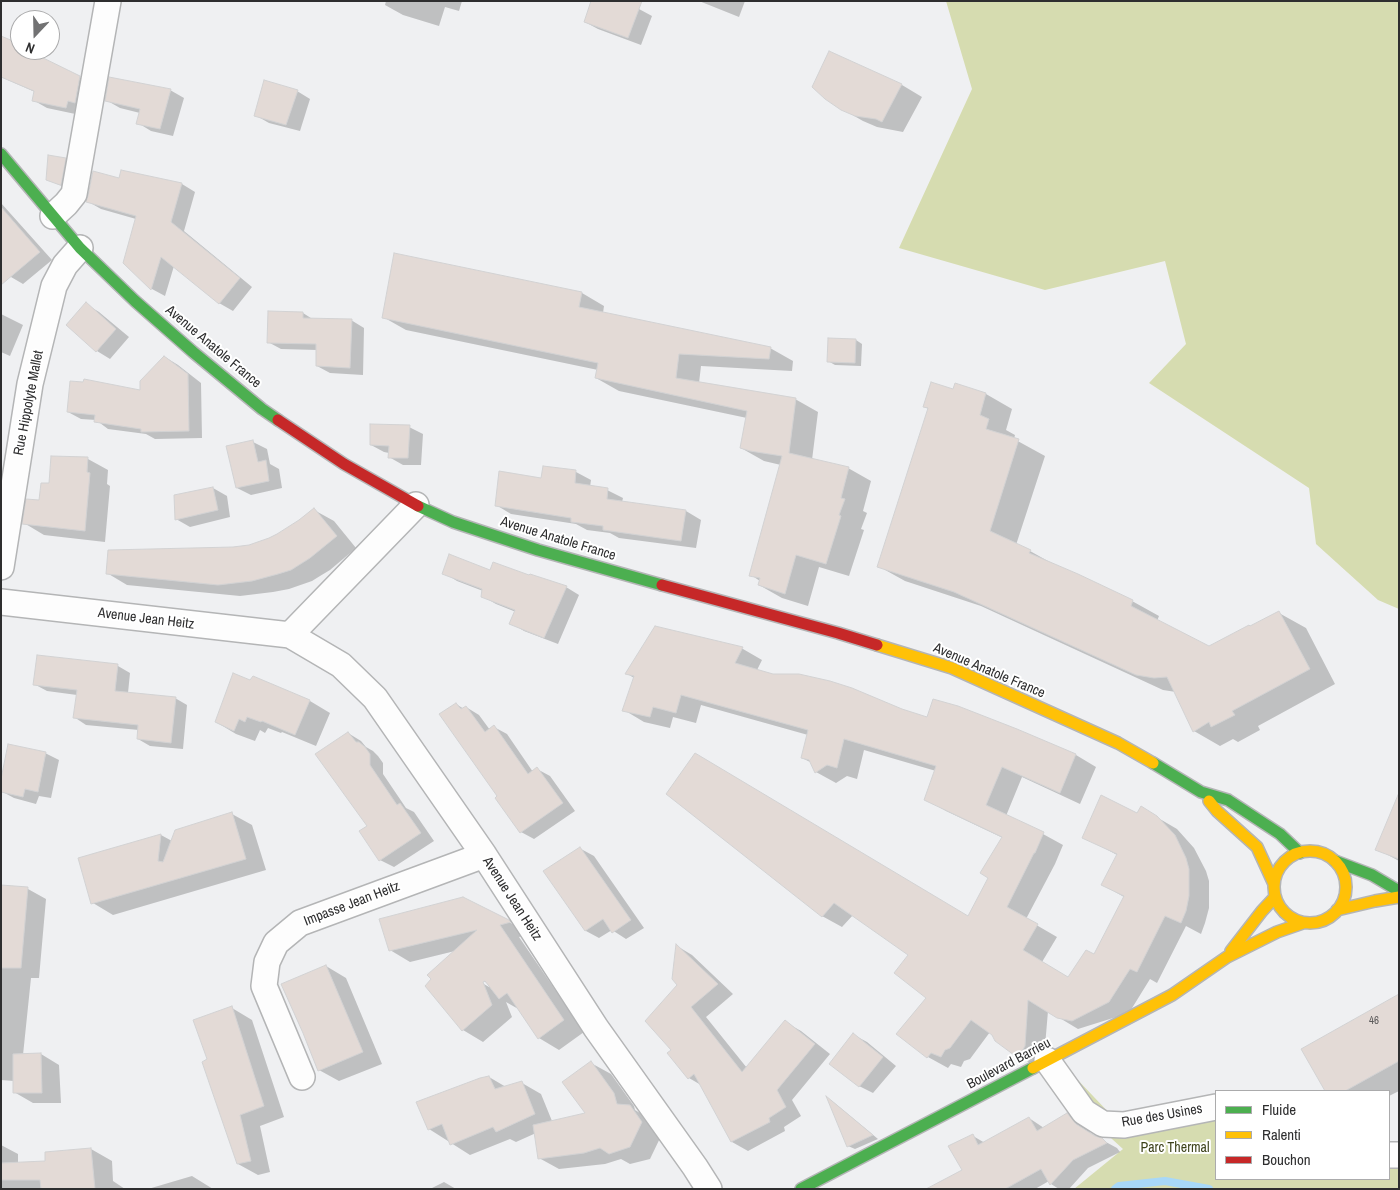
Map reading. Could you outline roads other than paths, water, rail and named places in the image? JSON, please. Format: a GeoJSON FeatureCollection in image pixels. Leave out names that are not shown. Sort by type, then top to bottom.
{"type":"FeatureCollection","features":[{"type":"Feature","properties":{"kind":"main road","name":"Avenue Anatole France"},"geometry":{"type":"LineString","coordinates":[[1,154],[80,248],[185,346],[262,409],[344,464],[416,505],[453,522],[538,550],[838,633],[952,668],[1118,743],[1202,792],[1228,800],[1280,834],[1300,853]]}},
{"type":"Feature","properties":{"kind":"main road","name":"Avenue Anatole France"},"geometry":{"type":"LineString","coordinates":[[1202,792],[1217,811],[1257,847],[1274,884]]}},
{"type":"Feature","properties":{"kind":"main road"},"geometry":{"type":"LineString","coordinates":[[1335,861],[1345,881],[1343,900],[1337,910],[1322,921],[1303,923],[1291,918],[1281,909],[1275,897],[1274,884],[1276,874],[1282,864],[1290,857],[1308,851],[1318,852],[1335,861],[1372,875],[1399,891]]}},
{"type":"Feature","properties":{"kind":"main road","name":"Boulevard Barrieu"},"geometry":{"type":"LineString","coordinates":[[1227,956],[1275,897]]}},
{"type":"Feature","properties":{"kind":"main road"},"geometry":{"type":"LineString","coordinates":[[1337,910],[1399,897]]}},
{"type":"Feature","properties":{"kind":"main road","name":"Boulevard Barrieu"},"geometry":{"type":"LineString","coordinates":[[801,1189],[1172,994],[1227,956],[1277,932],[1303,923]]}},
{"type":"Feature","properties":{"kind":"street"},"geometry":{"type":"LineString","coordinates":[[53,216],[74,194],[108,1]]}},
{"type":"Feature","properties":{"kind":"street","name":"Rue Hippolyte Mallet"},"geometry":{"type":"LineString","coordinates":[[1,567],[30,384],[54,286],[65,265],[80,248]]}},
{"type":"Feature","properties":{"kind":"street"},"geometry":{"type":"LineString","coordinates":[[290,635],[416,505]]}},
{"type":"Feature","properties":{"kind":"street","name":"Avenue Jean Heitz"},"geometry":{"type":"LineString","coordinates":[[1,602],[290,635],[341,665],[375,698],[484,855],[596,1028],[709,1189]]}},
{"type":"Feature","properties":{"kind":"street","name":"Impasse Jean Heitz"},"geometry":{"type":"LineString","coordinates":[[302,1077],[264,986],[267,962],[276,944],[300,924],[484,855]]}},
{"type":"Feature","properties":{"kind":"street","name":"Rue des Usines"},"geometry":{"type":"LineString","coordinates":[[1047,1060],[1084,1112],[1103,1124],[1124,1125],[1215,1107]]}},
{"type":"Feature","properties":{"kind":"waterway"},"geometry":{"type":"LineString","coordinates":[[1115,1189],[1119,1186],[1165,1181],[1209,1189]]}},
{"type":"Feature","properties":{"kind":"park label","name":"Parc Thermal"},"geometry":{"type":"Point","coordinates":[1175,1148]}}]}
